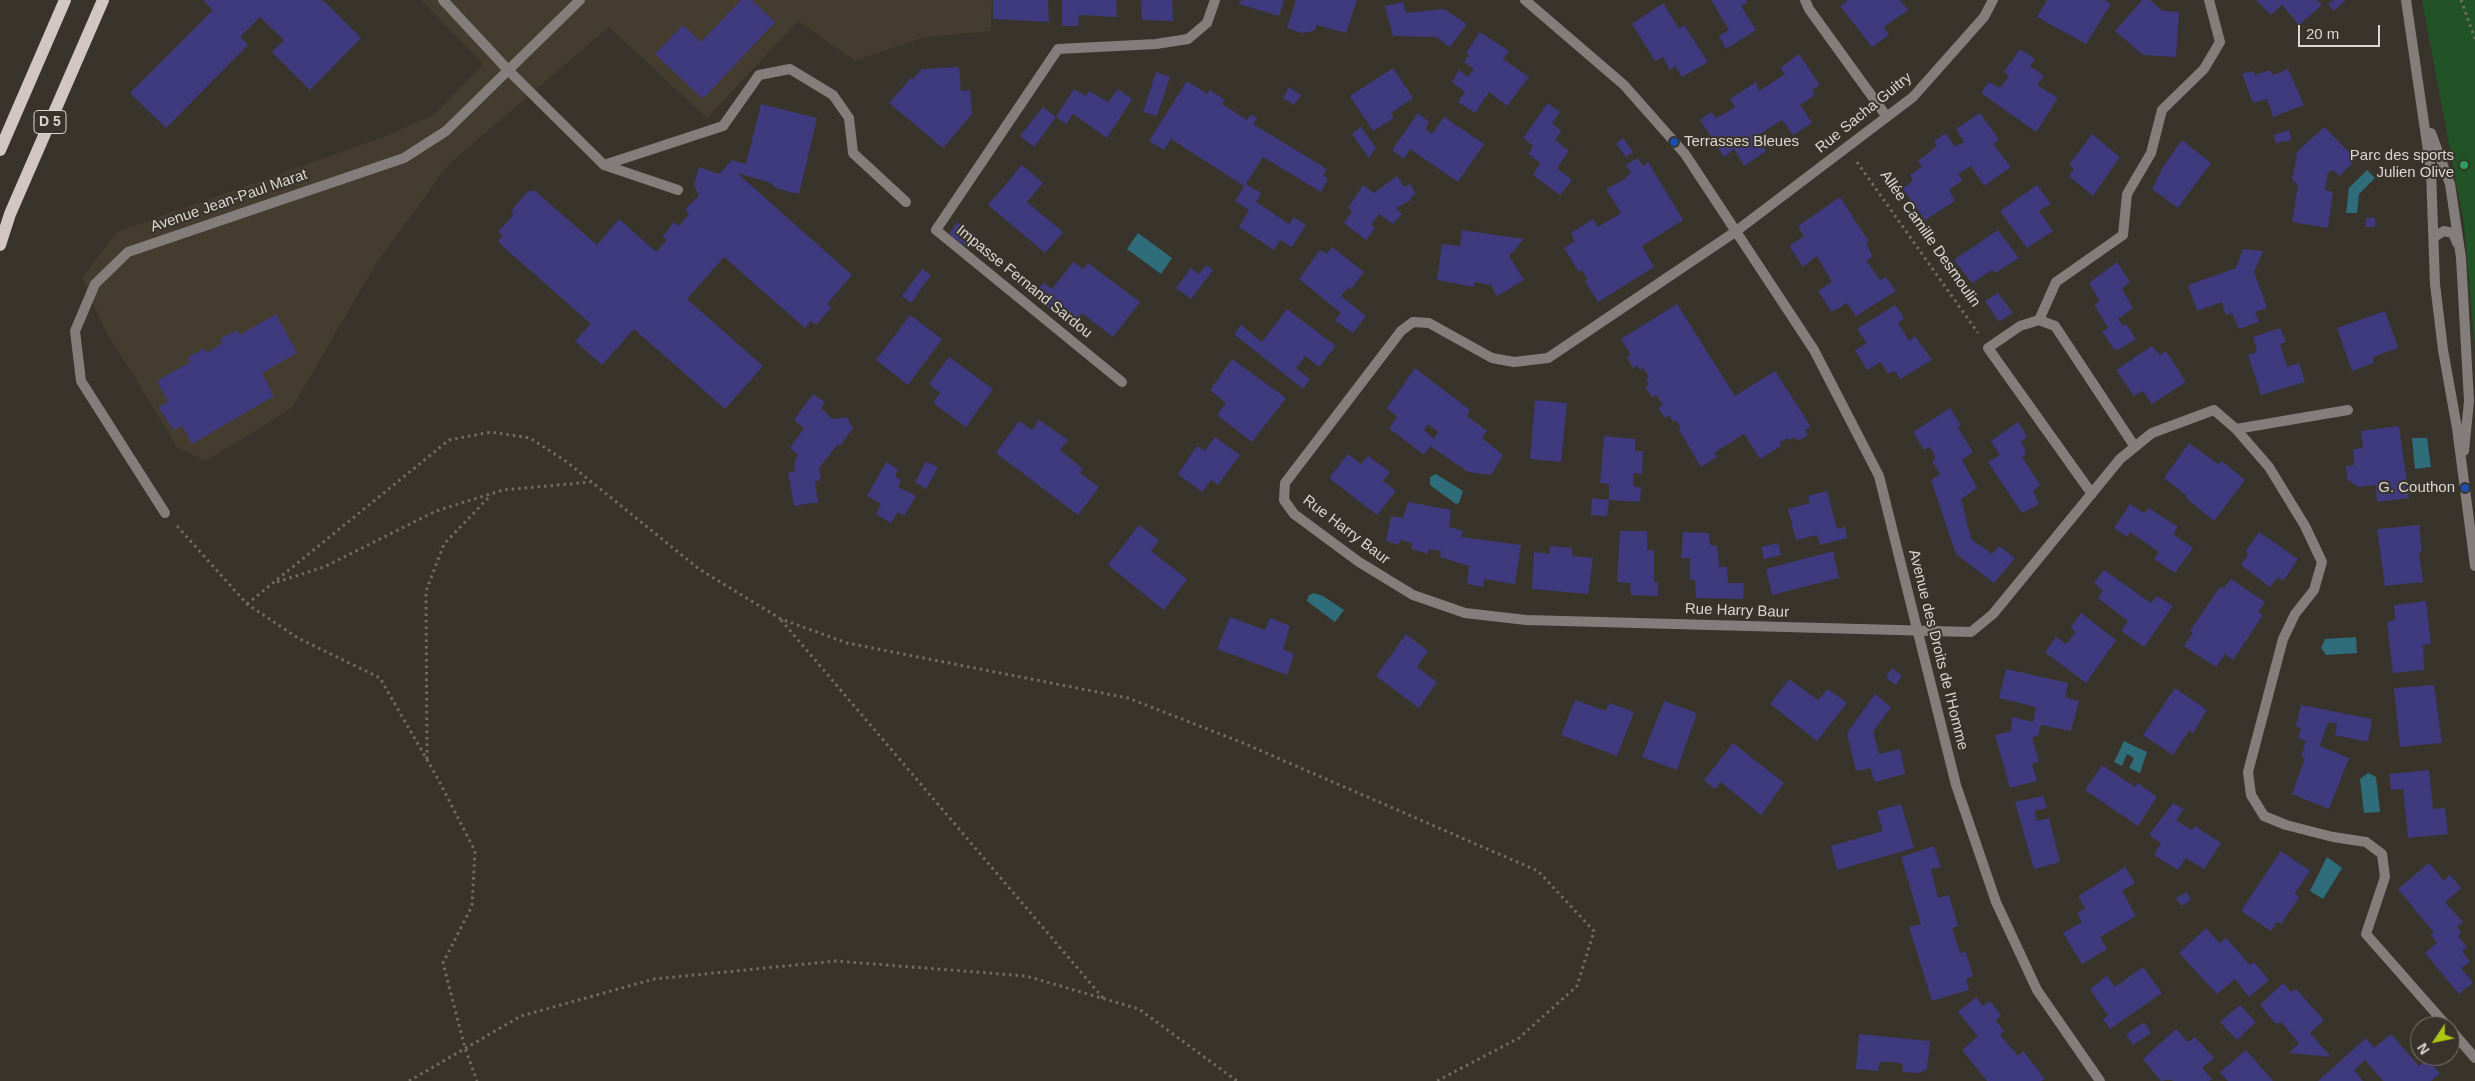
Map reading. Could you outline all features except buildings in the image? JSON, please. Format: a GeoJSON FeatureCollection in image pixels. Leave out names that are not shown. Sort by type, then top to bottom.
{"type":"FeatureCollection","features":[{"type":"Feature","properties":{"kind":"main road","name":"D 5"},"geometry":{"type":"LineString","coordinates":[[0,150],[65,0]]}},
{"type":"Feature","properties":{"kind":"main road","name":"D 5"},"geometry":{"type":"LineString","coordinates":[[0,246],[10,214],[103,0]]}},
{"type":"Feature","properties":{"kind":"street"},"geometry":{"type":"LineString","coordinates":[[443,0],[508,70],[604,165],[678,190]]}},
{"type":"Feature","properties":{"kind":"street","name":"Avenue Jean-Paul Marat"},"geometry":{"type":"LineString","coordinates":[[165,513],[81,381],[75,331],[95,284],[128,252],[404,158],[446,132],[580,0]]}},
{"type":"Feature","properties":{"kind":"street","name":"Impasse Fernand Sardou"},"geometry":{"type":"LineString","coordinates":[[1122,382],[936,230],[1058,49],[1156,44],[1188,39],[1207,23],[1215,0]]}},
{"type":"Feature","properties":{"kind":"street","name":"Avenue des Droits de l'Homme"},"geometry":{"type":"LineString","coordinates":[[1525,0],[1624,85],[1685,154],[1814,350],[1879,476],[1956,785],[1996,902],[2037,990],[2100,1081]]}},
{"type":"Feature","properties":{"kind":"street"},"geometry":{"type":"LineString","coordinates":[[1805,0],[1809,9],[1887,117]]}},
{"type":"Feature","properties":{"kind":"street","name":"Rue Sacha Guitry"},"geometry":{"type":"LineString","coordinates":[[1735,232],[1913,97],[1984,17],[1993,0]]}},
{"type":"Feature","properties":{"kind":"street"},"geometry":{"type":"LineString","coordinates":[[2039,320],[2056,282],[2123,235],[2127,194],[2151,153],[2162,110],[2204,69],[2220,42],[2209,0]]}},
{"type":"Feature","properties":{"kind":"street"},"geometry":{"type":"LineString","coordinates":[[2406,0],[2432,171],[2434,237],[2432,256],[2434,284],[2475,566]]}},
{"type":"Feature","properties":{"kind":"street"},"geometry":{"type":"LineString","coordinates":[[604,165],[723,126],[760,74],[790,69],[833,95],[849,118],[853,153],[906,202]]}},
{"type":"Feature","properties":{"kind":"street"},"geometry":{"type":"LineString","coordinates":[[2425,118],[2450,184],[2459,246],[2469,401],[2462,469]]}},
{"type":"Feature","properties":{"kind":"street"},"geometry":{"type":"LineString","coordinates":[[2434,237],[2444,231],[2453,233],[2459,246]]}},
{"type":"Feature","properties":{"kind":"street","name":"Rue Harry Baur"},"geometry":{"type":"LineString","coordinates":[[1735,232],[1548,358],[1514,362],[1492,358],[1429,323],[1413,322],[1401,331],[1285,483],[1284,500],[1294,514],[1358,562],[1413,595],[1465,613],[1526,620],[1918,632]]}},
{"type":"Feature","properties":{"kind":"street"},"geometry":{"type":"LineString","coordinates":[[2092,494],[1988,348],[2020,326],[2039,320],[2055,326],[2135,447]]}},
{"type":"Feature","properties":{"kind":"street"},"geometry":{"type":"LineString","coordinates":[[1918,632],[1971,632],[1993,614],[2120,459],[2152,433],[2214,410],[2236,429],[2269,467],[2305,526],[2322,562],[2314,590],[2295,614],[2283,639],[2248,772],[2251,795],[2264,816],[2286,826],[2323,835],[2366,842],[2382,854],[2384,876],[2366,934],[2438,1016]]}},
{"type":"Feature","properties":{"kind":"street"},"geometry":{"type":"LineString","coordinates":[[2236,429],[2348,410]]}},
{"type":"Feature","properties":{"kind":"street"},"geometry":{"type":"LineString","coordinates":[[2460,1041],[2475,1058]]}},
{"type":"Feature","properties":{"kind":"path"},"geometry":{"type":"LineString","coordinates":[[2462,0],[2475,39]]}},
{"type":"Feature","properties":{"kind":"path","name":"Allée Camille Desmoulin"},"geometry":{"type":"LineString","coordinates":[[1846,147],[1988,348]]}},
{"type":"Feature","properties":{"kind":"path"},"geometry":{"type":"LineString","coordinates":[[247,604],[449,440],[491,432],[530,438],[592,482],[699,569],[781,619],[847,643],[1128,698],[1243,743],[1538,872],[1594,931],[1576,986],[1519,1038],[1436,1081]]}},
{"type":"Feature","properties":{"kind":"path"},"geometry":{"type":"LineString","coordinates":[[274,583],[324,567],[436,511],[503,490],[592,482]]}},
{"type":"Feature","properties":{"kind":"path"},"geometry":{"type":"LineString","coordinates":[[427,761],[426,591],[444,544],[491,494]]}},
{"type":"Feature","properties":{"kind":"path"},"geometry":{"type":"LineString","coordinates":[[165,513],[247,604],[298,638],[380,678],[427,761],[474,852],[472,906],[443,962],[465,1048],[477,1081]]}},
{"type":"Feature","properties":{"kind":"path"},"geometry":{"type":"LineString","coordinates":[[781,619],[1103,998]]}},
{"type":"Feature","properties":{"kind":"path"},"geometry":{"type":"LineString","coordinates":[[409,1081],[521,1016],[654,979],[836,960],[1026,976],[1103,998],[1139,1009],[1237,1081]]}},
{"type":"Feature","properties":{"kind":"shaded area"},"geometry":{"type":"Polygon","coordinates":[[[421,0],[992,0],[991,31],[925,37],[855,61],[798,21],[707,118],[609,27],[448,165],[375,265],[292,408],[206,461],[178,448],[104,328],[82,278],[117,232],[386,136],[435,114],[483,64],[421,0]]]}},
{"type":"Feature","properties":{"kind":"green space","name":"Parc des sports Julien Olive"},"geometry":{"type":"Polygon","coordinates":[[[2422,0],[2475,0],[2475,348],[2464,224],[2422,0]]]}},
{"type":"Feature","properties":{"kind":"water"},"geometry":{"type":"Polygon","coordinates":[[[2367,170],[2375,178],[2359,194],[2357,213],[2346,213],[2349,188],[2367,170]]]}},
{"type":"Feature","properties":{"kind":"water"},"geometry":{"type":"Polygon","coordinates":[[[1138,233],[1172,258],[1161,274],[1127,249],[1138,233]]]}},
{"type":"Feature","properties":{"kind":"water"},"geometry":{"type":"Polygon","coordinates":[[[2412,438],[2427,438],[2431,467],[2415,469],[2412,438]]]}},
{"type":"Feature","properties":{"kind":"water"},"geometry":{"type":"Polygon","coordinates":[[[1436,474],[1463,491],[1459,503],[1456,504],[1430,485],[1430,477],[1436,474]]]}},
{"type":"Feature","properties":{"kind":"water"},"geometry":{"type":"Polygon","coordinates":[[[1314,593],[1323,596],[1344,610],[1335,622],[1307,601],[1309,595],[1314,593]]]}},
{"type":"Feature","properties":{"kind":"water"},"geometry":{"type":"Polygon","coordinates":[[[2356,637],[2357,653],[2326,655],[2321,648],[2325,639],[2356,637]]]}},
{"type":"Feature","properties":{"kind":"water"},"geometry":{"type":"Polygon","coordinates":[[[2124,741],[2147,752],[2140,773],[2129,768],[2134,758],[2127,754],[2122,766],[2114,762],[2124,741]]]}},
{"type":"Feature","properties":{"kind":"water"},"geometry":{"type":"Polygon","coordinates":[[[2368,773],[2376,777],[2380,812],[2364,813],[2360,779],[2368,773]]]}},
{"type":"Feature","properties":{"kind":"water"},"geometry":{"type":"Polygon","coordinates":[[[2327,857],[2342,868],[2323,899],[2310,891],[2327,857]]]}},
{"type":"Feature","properties":{"kind":"place","name":"Terrasses Bleues"},"geometry":{"type":"Point","coordinates":[1674,142]}},
{"type":"Feature","properties":{"kind":"place","name":"Parc des sports Julien Olive"},"geometry":{"type":"Point","coordinates":[2464,165]}},
{"type":"Feature","properties":{"kind":"place","name":"G. Couthon"},"geometry":{"type":"Point","coordinates":[2465,488]}}]}
